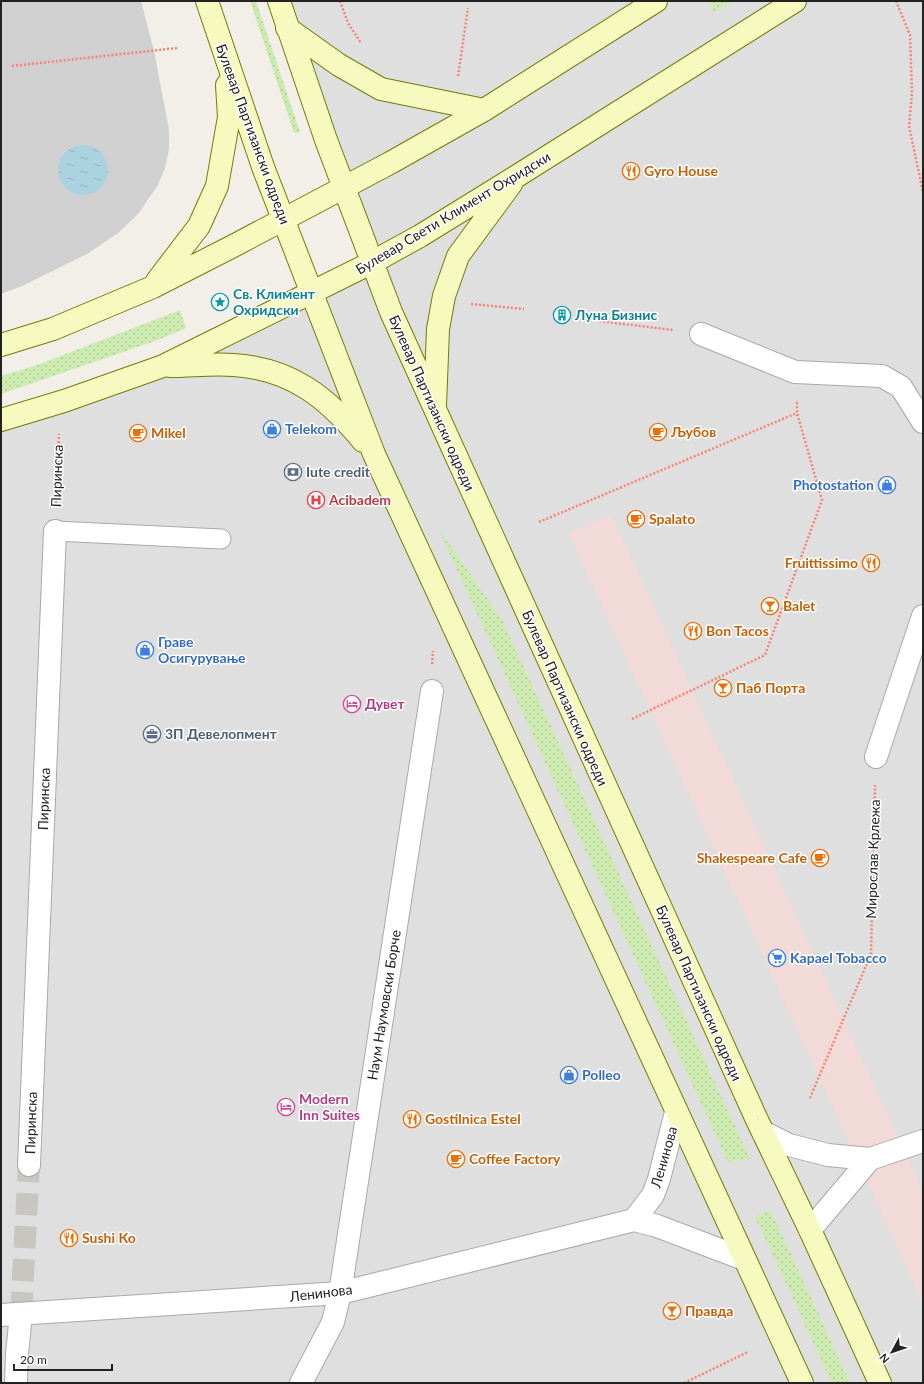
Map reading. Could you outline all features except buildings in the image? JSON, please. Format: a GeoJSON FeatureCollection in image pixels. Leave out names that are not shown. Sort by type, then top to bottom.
{"type":"FeatureCollection","features":[{"type":"Feature","properties":{"kind":"street","name":"Булевар Партизански одреди"},"geometry":{"type":"LineString","coordinates":[[208,1],[263,167],[374,454],[802,1383]]}},
{"type":"Feature","properties":{"kind":"street","name":"Булевар Партизански одреди"},"geometry":{"type":"LineString","coordinates":[[279,1],[343,188],[391,312],[763,1132],[880,1383]]}},
{"type":"Feature","properties":{"kind":"street"},"geometry":{"type":"LineString","coordinates":[[1,345],[53,329],[153,287],[283,220],[484,110],[656,1]]}},
{"type":"Feature","properties":{"kind":"street","name":"Булевар Свети Климент Охридски"},"geometry":{"type":"LineString","coordinates":[[1,420],[64,401],[163,366],[371,263],[420,236],[795,1]]}},
{"type":"Feature","properties":{"kind":"street"},"geometry":{"type":"LineString","coordinates":[[287,28],[339,65],[380,89],[484,110]]}},
{"type":"Feature","properties":{"kind":"street"},"geometry":{"type":"LineString","coordinates":[[153,287],[199,226],[217,186],[229,117],[226,57]]}},
{"type":"Feature","properties":{"kind":"street"},"geometry":{"type":"LineString","coordinates":[[434,409],[438,329],[444,296],[458,256],[517,176]]}},
{"type":"Feature","properties":{"kind":"street"},"geometry":{"type":"LineString","coordinates":[[701,334],[795,372],[882,376],[901,387],[923,422]]}},
{"type":"Feature","properties":{"kind":"street"},"geometry":{"type":"LineString","coordinates":[[163,366],[249,366],[268,370],[294,380],[326,401],[349,424],[374,454]]}},
{"type":"Feature","properties":{"kind":"street","name":"Пиринска"},"geometry":{"type":"LineString","coordinates":[[29,1165],[55,531]]}},
{"type":"Feature","properties":{"kind":"street"},"geometry":{"type":"LineString","coordinates":[[876,756],[923,616]]}},
{"type":"Feature","properties":{"kind":"street","name":"Наум Наумовски Борче"},"geometry":{"type":"LineString","coordinates":[[301,1383],[333,1322],[340,1293],[432,691]]}},
{"type":"Feature","properties":{"kind":"street","name":"Ленинова"},"geometry":{"type":"LineString","coordinates":[[634,1220],[653,1195],[659,1179],[676,1112]]}},
{"type":"Feature","properties":{"kind":"street"},"geometry":{"type":"LineString","coordinates":[[763,1132],[789,1145],[822,1154],[870,1159],[923,1141]]}},
{"type":"Feature","properties":{"kind":"street"},"geometry":{"type":"LineString","coordinates":[[810,1230],[870,1159]]}},
{"type":"Feature","properties":{"kind":"street","name":"Ленинова"},"geometry":{"type":"LineString","coordinates":[[11,1314],[340,1293],[634,1220],[657,1226],[744,1259]]}},
{"type":"Feature","properties":{"kind":"street"},"geometry":{"type":"LineString","coordinates":[[11,1314],[16,1354],[16,1383]]}},
{"type":"Feature","properties":{"kind":"lane"},"geometry":{"type":"LineString","coordinates":[[55,531],[221,539]]}},
{"type":"Feature","properties":{"kind":"path"},"geometry":{"type":"LineString","coordinates":[[896,1],[910,35],[912,93],[909,126],[923,192]]}},
{"type":"Feature","properties":{"kind":"path"},"geometry":{"type":"LineString","coordinates":[[458,78],[468,8]]}},
{"type":"Feature","properties":{"kind":"path"},"geometry":{"type":"LineString","coordinates":[[12,66],[177,48]]}},
{"type":"Feature","properties":{"kind":"path"},"geometry":{"type":"LineString","coordinates":[[469,304],[524,309]]}},
{"type":"Feature","properties":{"kind":"path"},"geometry":{"type":"LineString","coordinates":[[598,320],[701,334]]}},
{"type":"Feature","properties":{"kind":"path"},"geometry":{"type":"LineString","coordinates":[[632,719],[765,655],[822,500],[797,413],[795,372]]}},
{"type":"Feature","properties":{"kind":"path"},"geometry":{"type":"LineString","coordinates":[[539,522],[797,413]]}},
{"type":"Feature","properties":{"kind":"path","name":"Пиринска"},"geometry":{"type":"LineString","coordinates":[[55,531],[59,434]]}},
{"type":"Feature","properties":{"kind":"path","name":"Мирослав Крлежа"},"geometry":{"type":"LineString","coordinates":[[810,1098],[871,954],[876,756]]}},
{"type":"Feature","properties":{"kind":"path"},"geometry":{"type":"LineString","coordinates":[[684,1383],[748,1352]]}},
{"type":"Feature","properties":{"kind":"shaded area"},"geometry":{"type":"Polygon","coordinates":[[[1,1],[141,1],[154,51],[169,130],[169,149],[165,168],[158,185],[138,214],[118,233],[87,254],[22,286],[1,294],[1,1]]]}},
{"type":"Feature","properties":{"kind":"shaded area"},"geometry":{"type":"Polygon","coordinates":[[[279,1],[923,1],[923,1383],[1,1383],[1,420],[64,401],[371,263],[279,1]]]}},
{"type":"Feature","properties":{"kind":"shaded area"},"geometry":{"type":"Polygon","coordinates":[[[611,514],[923,1192],[923,1303],[569,534],[611,514]]]}},
{"type":"Feature","properties":{"kind":"green space"},"geometry":{"type":"Polygon","coordinates":[[[250,1],[256,1],[300,132],[294,133],[250,1]]]}},
{"type":"Feature","properties":{"kind":"green space"},"geometry":{"type":"Polygon","coordinates":[[[708,1],[732,1],[714,12],[708,1]]]}},
{"type":"Feature","properties":{"kind":"green space"},"geometry":{"type":"Polygon","coordinates":[[[180,310],[186,328],[158,340],[1,394],[1,376],[37,365],[180,310]]]}},
{"type":"Feature","properties":{"kind":"green space"},"geometry":{"type":"Polygon","coordinates":[[[437,526],[502,620],[750,1159],[728,1162],[437,526]]]}},
{"type":"Feature","properties":{"kind":"green space"},"geometry":{"type":"Polygon","coordinates":[[[771,1211],[850,1383],[832,1383],[755,1216],[771,1211]]]}},
{"type":"Feature","properties":{"kind":"water"},"geometry":{"type":"Polygon","coordinates":[[[83,145],[92,147],[103,156],[108,170],[106,179],[97,190],[83,195],[74,193],[63,184],[58,170],[60,161],[69,150],[83,145]]]}},
{"type":"Feature","properties":{"kind":"tunnel"},"geometry":{"type":"LineString","coordinates":[[21,1314],[29,1165]]}},
{"type":"Feature","properties":{"kind":"place","name":"Gyro House"},"geometry":{"type":"Point","coordinates":[631,171]}},
{"type":"Feature","properties":{"kind":"place","name":"Св. Климент Охридски"},"geometry":{"type":"Point","coordinates":[220,302]}},
{"type":"Feature","properties":{"kind":"place","name":"Луна Бизнис"},"geometry":{"type":"Point","coordinates":[562,315]}},
{"type":"Feature","properties":{"kind":"place","name":"Telekom"},"geometry":{"type":"Point","coordinates":[272,429]}},
{"type":"Feature","properties":{"kind":"place","name":"Љубов"},"geometry":{"type":"Point","coordinates":[658,432]}},
{"type":"Feature","properties":{"kind":"place","name":"Mikel"},"geometry":{"type":"Point","coordinates":[138,433]}},
{"type":"Feature","properties":{"kind":"place","name":"Iute credit"},"geometry":{"type":"Point","coordinates":[293,472]}},
{"type":"Feature","properties":{"kind":"place","name":"Photostation"},"geometry":{"type":"Point","coordinates":[887,485]}},
{"type":"Feature","properties":{"kind":"place","name":"Acibadem"},"geometry":{"type":"Point","coordinates":[316,500]}},
{"type":"Feature","properties":{"kind":"place","name":"Spalato"},"geometry":{"type":"Point","coordinates":[636,519]}},
{"type":"Feature","properties":{"kind":"place","name":"Fruittissimo"},"geometry":{"type":"Point","coordinates":[871,563]}},
{"type":"Feature","properties":{"kind":"place","name":"Balet"},"geometry":{"type":"Point","coordinates":[770,606]}},
{"type":"Feature","properties":{"kind":"place","name":"Bon Tacos"},"geometry":{"type":"Point","coordinates":[693,631]}},
{"type":"Feature","properties":{"kind":"place","name":"Граве Осигурување"},"geometry":{"type":"Point","coordinates":[145,650]}},
{"type":"Feature","properties":{"kind":"place","name":"Паб Порта"},"geometry":{"type":"Point","coordinates":[723,688]}},
{"type":"Feature","properties":{"kind":"place","name":"Дувет"},"geometry":{"type":"Point","coordinates":[352,704]}},
{"type":"Feature","properties":{"kind":"place","name":"3П Девелопмент"},"geometry":{"type":"Point","coordinates":[152,734]}},
{"type":"Feature","properties":{"kind":"place","name":"Shakespeare Cafe"},"geometry":{"type":"Point","coordinates":[820,858]}},
{"type":"Feature","properties":{"kind":"place","name":"Kapael Tobacco"},"geometry":{"type":"Point","coordinates":[777,958]}},
{"type":"Feature","properties":{"kind":"place","name":"Polleo"},"geometry":{"type":"Point","coordinates":[569,1075]}},
{"type":"Feature","properties":{"kind":"place","name":"Modern Inn Suites"},"geometry":{"type":"Point","coordinates":[286,1107]}},
{"type":"Feature","properties":{"kind":"place","name":"Gostilnica Estel"},"geometry":{"type":"Point","coordinates":[412,1119]}},
{"type":"Feature","properties":{"kind":"place","name":"Coffee Factory"},"geometry":{"type":"Point","coordinates":[456,1159]}},
{"type":"Feature","properties":{"kind":"place","name":"Sushi Ко"},"geometry":{"type":"Point","coordinates":[69,1238]}},
{"type":"Feature","properties":{"kind":"place","name":"Правда"},"geometry":{"type":"Point","coordinates":[672,1311]}}]}
